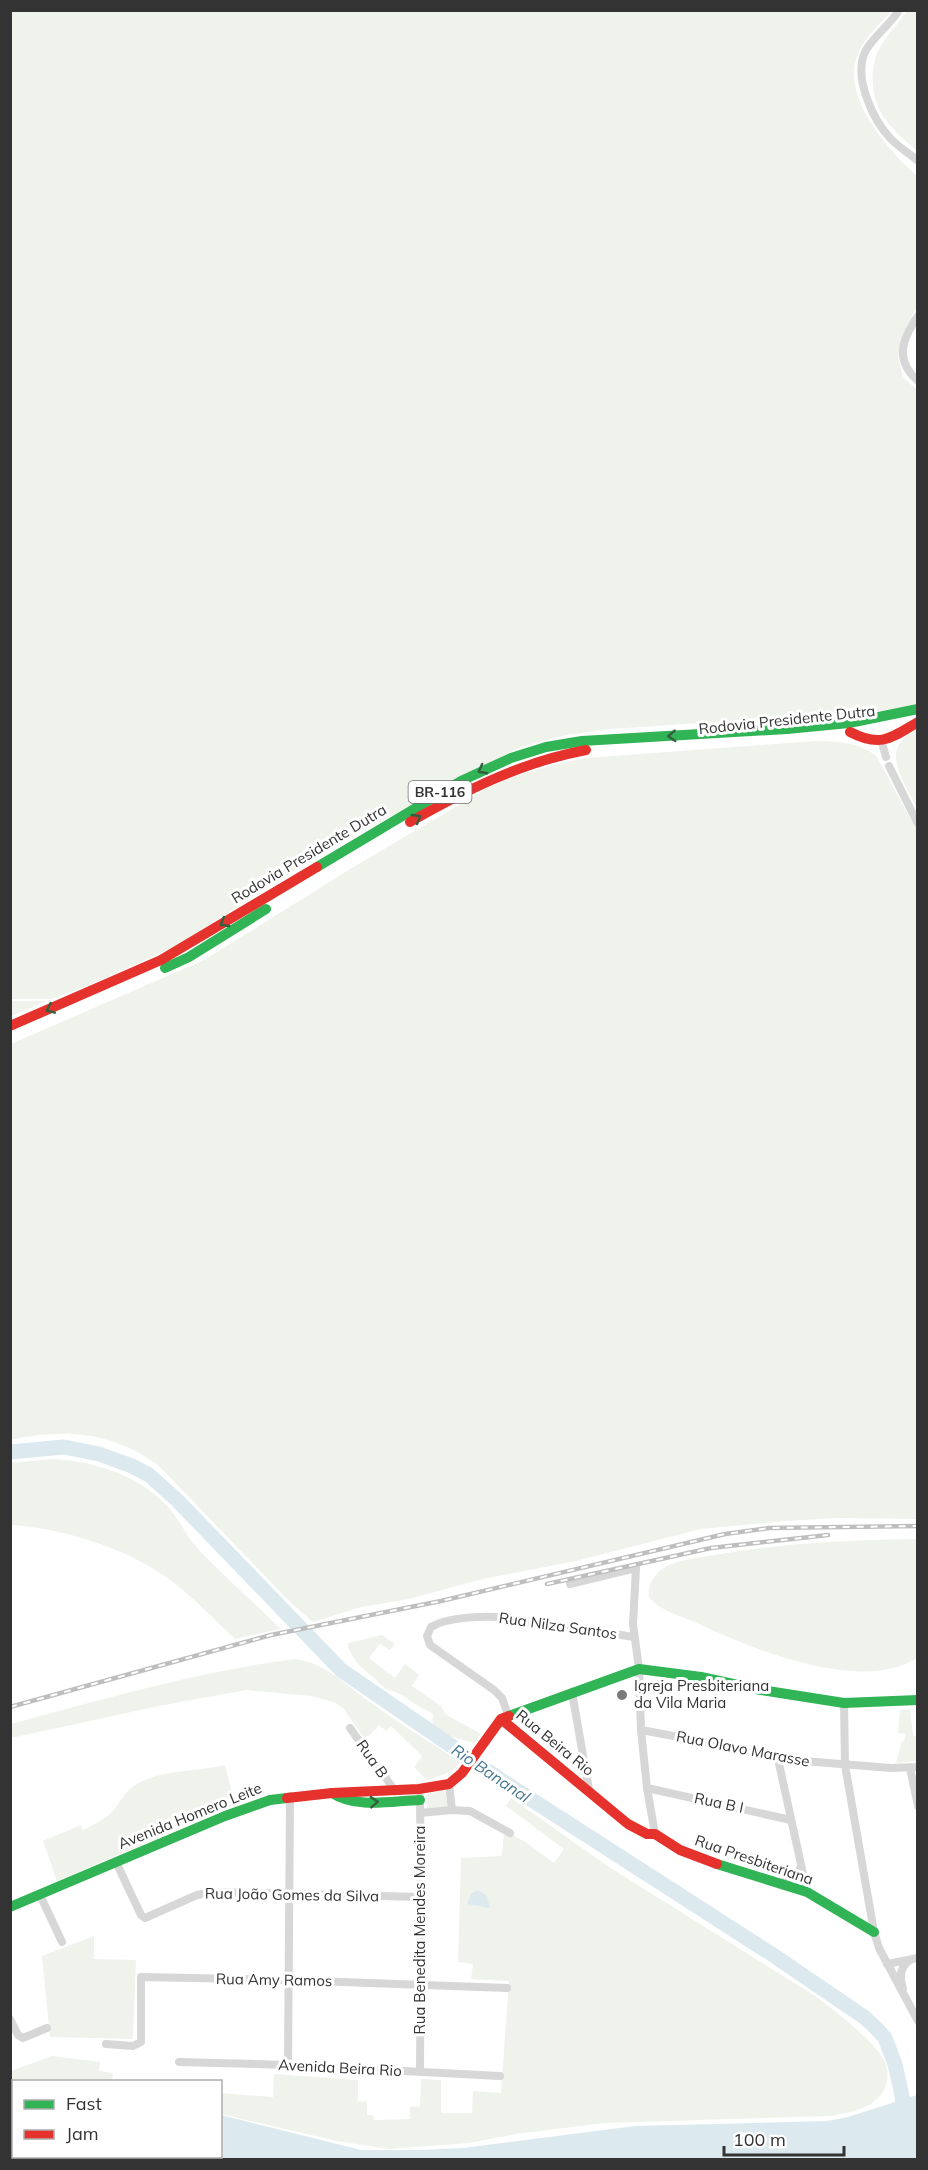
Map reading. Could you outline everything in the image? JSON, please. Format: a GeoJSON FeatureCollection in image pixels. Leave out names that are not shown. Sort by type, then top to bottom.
{"type":"FeatureCollection","features":[{"type":"Feature","properties":{"kind":"main road","name":"Rodovia Presidente Dutra"},"geometry":{"type":"LineString","coordinates":[[10,1026],[162,960],[445,790],[493,764],[559,743],[787,729],[849,723],[918,709]]}},
{"type":"Feature","properties":{"kind":"main road","name":"Rodovia Presidente Dutra"},"geometry":{"type":"LineString","coordinates":[[10,1037],[189,957],[330,869],[441,804],[484,781],[520,766],[558,755],[590,750],[755,741],[850,732],[918,721]]}},
{"type":"Feature","properties":{"kind":"main road"},"geometry":{"type":"LineString","coordinates":[[850,732],[868,742],[882,743],[918,721]]}},
{"type":"Feature","properties":{"kind":"main road"},"geometry":{"type":"LineString","coordinates":[[449,1784],[462,1773],[491,1732],[505,1717],[639,1669],[701,1677],[761,1690],[844,1703],[912,1701]]}},
{"type":"Feature","properties":{"kind":"main road","name":"Rua Beira Rio"},"geometry":{"type":"LineString","coordinates":[[505,1717],[555,1765],[589,1790]]}},
{"type":"Feature","properties":{"kind":"main road","name":"Avenida Homero Leite"},"geometry":{"type":"LineString","coordinates":[[10,1906],[225,1816],[270,1800],[332,1793],[395,1791],[419,1795],[449,1784]]}},
{"type":"Feature","properties":{"kind":"main road","name":"Rua Presbiteriana"},"geometry":{"type":"LineString","coordinates":[[589,1790],[623,1821],[647,1834],[655,1834],[680,1850],[702,1859],[807,1892],[874,1932]]}},
{"type":"Feature","properties":{"kind":"main road"},"geometry":{"type":"LineString","coordinates":[[332,1793],[344,1800],[358,1803],[419,1795]]}},
{"type":"Feature","properties":{"kind":"street"},"geometry":{"type":"LineString","coordinates":[[899,10],[871,42],[865,53],[862,61],[862,80],[870,106],[884,130],[891,139],[918,161]]}},
{"type":"Feature","properties":{"kind":"street"},"geometry":{"type":"LineString","coordinates":[[918,315],[904,340],[902,355],[905,366],[918,381]]}},
{"type":"Feature","properties":{"kind":"street"},"geometry":{"type":"LineString","coordinates":[[882,743],[886,757]]}},
{"type":"Feature","properties":{"kind":"street"},"geometry":{"type":"LineString","coordinates":[[889,766],[918,824]]}},
{"type":"Feature","properties":{"kind":"street"},"geometry":{"type":"LineString","coordinates":[[570,1584],[636,1568],[633,1624],[639,1669],[640,1730],[655,1834]]}},
{"type":"Feature","properties":{"kind":"street","name":"Rua Nilza Santos"},"geometry":{"type":"LineString","coordinates":[[505,1717],[501,1698],[494,1690],[430,1645],[427,1636],[431,1627],[439,1623],[480,1617],[501,1617],[634,1637]]}},
{"type":"Feature","properties":{"kind":"street"},"geometry":{"type":"LineString","coordinates":[[572,1692],[589,1790]]}},
{"type":"Feature","properties":{"kind":"street"},"geometry":{"type":"LineString","coordinates":[[912,1701],[918,1693]]}},
{"type":"Feature","properties":{"kind":"street"},"geometry":{"type":"LineString","coordinates":[[844,1703],[845,1766],[874,1932],[887,1964],[918,2021]]}},
{"type":"Feature","properties":{"kind":"street","name":"Rua B"},"geometry":{"type":"LineString","coordinates":[[350,1728],[395,1791]]}},
{"type":"Feature","properties":{"kind":"street","name":"Rua Olavo Marasse"},"geometry":{"type":"LineString","coordinates":[[640,1730],[706,1742],[778,1759],[845,1766],[914,1767]]}},
{"type":"Feature","properties":{"kind":"street"},"geometry":{"type":"LineString","coordinates":[[778,1759],[807,1892]]}},
{"type":"Feature","properties":{"kind":"street"},"geometry":{"type":"LineString","coordinates":[[914,1767],[918,1806]]}},
{"type":"Feature","properties":{"kind":"street"},"geometry":{"type":"LineString","coordinates":[[449,1784],[452,1810]]}},
{"type":"Feature","properties":{"kind":"street","name":"Rua B I"},"geometry":{"type":"LineString","coordinates":[[647,1788],[791,1820]]}},
{"type":"Feature","properties":{"kind":"street","name":"Rua Benedita Mendes Moreira"},"geometry":{"type":"LineString","coordinates":[[419,1795],[422,1897],[420,2072]]}},
{"type":"Feature","properties":{"kind":"street"},"geometry":{"type":"LineString","coordinates":[[288,2065],[290,1796]]}},
{"type":"Feature","properties":{"kind":"street"},"geometry":{"type":"LineString","coordinates":[[420,1813],[452,1810],[474,1812],[510,1833]]}},
{"type":"Feature","properties":{"kind":"street","name":"Rua João Gomes da Silva"},"geometry":{"type":"LineString","coordinates":[[116,1862],[141,1916],[147,1918],[186,1899],[214,1892],[422,1897]]}},
{"type":"Feature","properties":{"kind":"street"},"geometry":{"type":"LineString","coordinates":[[781,1883],[794,1877],[801,1867]]}},
{"type":"Feature","properties":{"kind":"street"},"geometry":{"type":"LineString","coordinates":[[40,1895],[62,1942]]}},
{"type":"Feature","properties":{"kind":"street"},"geometry":{"type":"LineString","coordinates":[[887,1964],[914,1959]]}},
{"type":"Feature","properties":{"kind":"street"},"geometry":{"type":"LineString","coordinates":[[910,2010],[900,1978],[903,1967],[914,1959]]}},
{"type":"Feature","properties":{"kind":"street","name":"Rua Amy Ramos"},"geometry":{"type":"LineString","coordinates":[[106,2044],[133,2046],[141,2042],[141,1977],[507,1988]]}},
{"type":"Feature","properties":{"kind":"street"},"geometry":{"type":"LineString","coordinates":[[10,2019],[18,2035],[23,2038],[46,2028]]}},
{"type":"Feature","properties":{"kind":"street","name":"Avenida Beira Rio"},"geometry":{"type":"LineString","coordinates":[[179,2062],[500,2076]]}},
{"type":"Feature","properties":{"kind":"shaded area"},"geometry":{"type":"Polygon","coordinates":[[[907,10],[917,11],[917,151],[885,119],[876,102],[873,82],[877,52],[907,10]]]}},
{"type":"Feature","properties":{"kind":"shaded area"},"geometry":{"type":"Polygon","coordinates":[[[10,11],[892,11],[865,42],[858,54],[854,71],[861,105],[870,121],[893,152],[917,176],[917,307],[902,336],[898,357],[903,377],[917,390],[917,705],[878,711],[611,729],[566,735],[518,748],[341,843],[176,946],[92,984],[52,999],[11,999],[10,11]]]}},
{"type":"Feature","properties":{"kind":"shaded area"},"geometry":{"type":"Polygon","coordinates":[[[917,731],[917,807],[901,776],[896,755],[898,745],[905,737],[917,731]]]}},
{"type":"Feature","properties":{"kind":"shaded area"},"geometry":{"type":"Polygon","coordinates":[[[815,741],[856,745],[877,757],[917,831],[917,1519],[838,1518],[701,1529],[576,1561],[483,1579],[409,1599],[361,1607],[313,1622],[290,1602],[159,1466],[142,1455],[124,1446],[88,1436],[51,1434],[11,1440],[11,1044],[204,960],[347,871],[489,787],[513,777],[587,758],[815,741]]]}},
{"type":"Feature","properties":{"kind":"shaded area"},"geometry":{"type":"Polygon","coordinates":[[[47,1001],[11,1016],[11,1002],[47,1001]]]}},
{"type":"Feature","properties":{"kind":"shaded area"},"geometry":{"type":"Polygon","coordinates":[[[52,1459],[99,1467],[143,1486],[168,1507],[198,1549],[281,1629],[235,1639],[179,1587],[135,1559],[94,1542],[52,1530],[11,1525],[11,1463],[52,1459]]]}},
{"type":"Feature","properties":{"kind":"shaded area"},"geometry":{"type":"Polygon","coordinates":[[[917,1539],[917,1658],[894,1668],[867,1671],[837,1670],[807,1664],[776,1655],[671,1613],[649,1597],[653,1578],[662,1569],[688,1559],[791,1545],[917,1539]]]}},
{"type":"Feature","properties":{"kind":"shaded area"},"geometry":{"type":"Polygon","coordinates":[[[382,1635],[395,1644],[390,1650],[380,1644],[369,1658],[395,1678],[405,1664],[419,1675],[412,1686],[441,1706],[445,1714],[481,1734],[474,1743],[432,1731],[433,1714],[403,1695],[386,1689],[356,1662],[348,1648],[348,1643],[382,1635]]]}},
{"type":"Feature","properties":{"kind":"shaded area"},"geometry":{"type":"Polygon","coordinates":[[[295,1659],[325,1669],[390,1716],[461,1762],[451,1772],[427,1780],[414,1767],[422,1756],[391,1726],[386,1731],[379,1725],[365,1737],[343,1708],[336,1703],[311,1696],[246,1690],[11,1738],[11,1724],[187,1678],[295,1659]]]}},
{"type":"Feature","properties":{"kind":"shaded area"},"geometry":{"type":"Polygon","coordinates":[[[910,1709],[913,1736],[917,1736],[917,1761],[896,1763],[906,1734],[898,1733],[900,1710],[910,1709]]]}},
{"type":"Feature","properties":{"kind":"shaded area"},"geometry":{"type":"Polygon","coordinates":[[[225,1765],[235,1805],[57,1881],[43,1841],[81,1825],[83,1830],[101,1821],[111,1813],[131,1788],[145,1780],[168,1773],[225,1765]]]}},
{"type":"Feature","properties":{"kind":"shaded area"},"geometry":{"type":"Polygon","coordinates":[[[445,1790],[448,1808],[427,1810],[426,1794],[445,1790]]]}},
{"type":"Feature","properties":{"kind":"shaded area"},"geometry":{"type":"Polygon","coordinates":[[[511,1798],[609,1867],[815,1996],[842,2017],[879,2052],[885,2063],[887,2082],[878,2098],[848,2113],[830,2116],[605,2123],[516,2134],[469,2143],[389,2149],[337,2141],[222,2114],[222,2093],[273,2097],[274,2074],[358,2080],[358,2101],[367,2102],[367,2115],[373,2115],[374,2120],[410,2119],[410,2107],[420,2106],[421,2079],[441,2080],[441,2113],[472,2113],[473,2091],[501,2093],[509,1981],[471,1979],[473,1964],[458,1962],[461,1858],[502,1856],[504,1831],[524,1841],[554,1863],[564,1849],[506,1806],[511,1798]]]}},
{"type":"Feature","properties":{"kind":"shaded area"},"geometry":{"type":"Polygon","coordinates":[[[478,1890],[487,1896],[490,1908],[467,1904],[471,1894],[478,1890]]]}},
{"type":"Feature","properties":{"kind":"shaded area"},"geometry":{"type":"Polygon","coordinates":[[[94,1936],[94,1959],[136,1960],[133,2039],[50,2037],[42,1956],[94,1936]]]}},
{"type":"Feature","properties":{"kind":"shaded area"},"geometry":{"type":"Polygon","coordinates":[[[52,2056],[100,2062],[99,2071],[113,2073],[112,2080],[12,2080],[11,2084],[11,2071],[52,2056]]]}},
{"type":"Feature","properties":{"kind":"shaded area"},"geometry":{"type":"Polygon","coordinates":[[[11,2086],[12,2158],[222,2158],[222,2115],[361,2150],[420,2150],[463,2148],[635,2126],[827,2121],[848,2117],[917,2095],[917,2159],[11,2159],[11,2086]]]}},
{"type":"Feature","properties":{"kind":"waterway","name":"Rio Bananal"},"geometry":{"type":"LineString","coordinates":[[10,1452],[64,1447],[99,1454],[149,1475],[177,1500],[341,1670],[501,1780],[773,1955],[864,2017],[885,2038],[895,2064],[902,2096],[908,2160]]}},
{"type":"Feature","properties":{"kind":"railway"},"geometry":{"type":"LineString","coordinates":[[10,1707],[271,1635],[441,1601],[725,1534],[769,1528],[918,1526]]}},
{"type":"Feature","properties":{"kind":"railway"},"geometry":{"type":"LineString","coordinates":[[547,1584],[711,1548],[828,1535]]}},
{"type":"Feature","properties":{"kind":"traffic: fast"},"geometry":{"type":"LineString","coordinates":[[317,867],[461,781],[511,758],[546,747],[582,741],[787,729],[849,723],[918,709]]}},
{"type":"Feature","properties":{"kind":"traffic: fast"},"geometry":{"type":"LineString","coordinates":[[165,968],[189,957],[266,909]]}},
{"type":"Feature","properties":{"kind":"traffic: fast"},"geometry":{"type":"LineString","coordinates":[[509,1716],[639,1669],[701,1677],[761,1690],[844,1703],[918,1700]]}},
{"type":"Feature","properties":{"kind":"traffic: fast"},"geometry":{"type":"LineString","coordinates":[[332,1793],[363,1803],[420,1800]]}},
{"type":"Feature","properties":{"kind":"traffic: fast"},"geometry":{"type":"LineString","coordinates":[[10,1907],[225,1816],[270,1800],[287,1798]]}},
{"type":"Feature","properties":{"kind":"traffic: fast"},"geometry":{"type":"LineString","coordinates":[[717,1864],[807,1892],[874,1932]]}},
{"type":"Feature","properties":{"kind":"traffic: jam"},"geometry":{"type":"LineString","coordinates":[[850,732],[870,739],[885,739],[918,722]]}},
{"type":"Feature","properties":{"kind":"traffic: jam"},"geometry":{"type":"LineString","coordinates":[[410,822],[495,778],[539,762],[586,750]]}},
{"type":"Feature","properties":{"kind":"traffic: jam"},"geometry":{"type":"LineString","coordinates":[[10,1026],[161,960],[317,867]]}},
{"type":"Feature","properties":{"kind":"traffic: jam"},"geometry":{"type":"LineString","coordinates":[[287,1798],[332,1793],[419,1789],[449,1784],[462,1773],[501,1719],[509,1716]]}},
{"type":"Feature","properties":{"kind":"traffic: jam"},"geometry":{"type":"LineString","coordinates":[[501,1719],[628,1824],[647,1834],[655,1834],[680,1850],[717,1864]]}},
{"type":"Feature","properties":{"kind":"place","name":"Igreja Presbiteriana da Vila Maria"},"geometry":{"type":"Point","coordinates":[622,1695]}}]}
